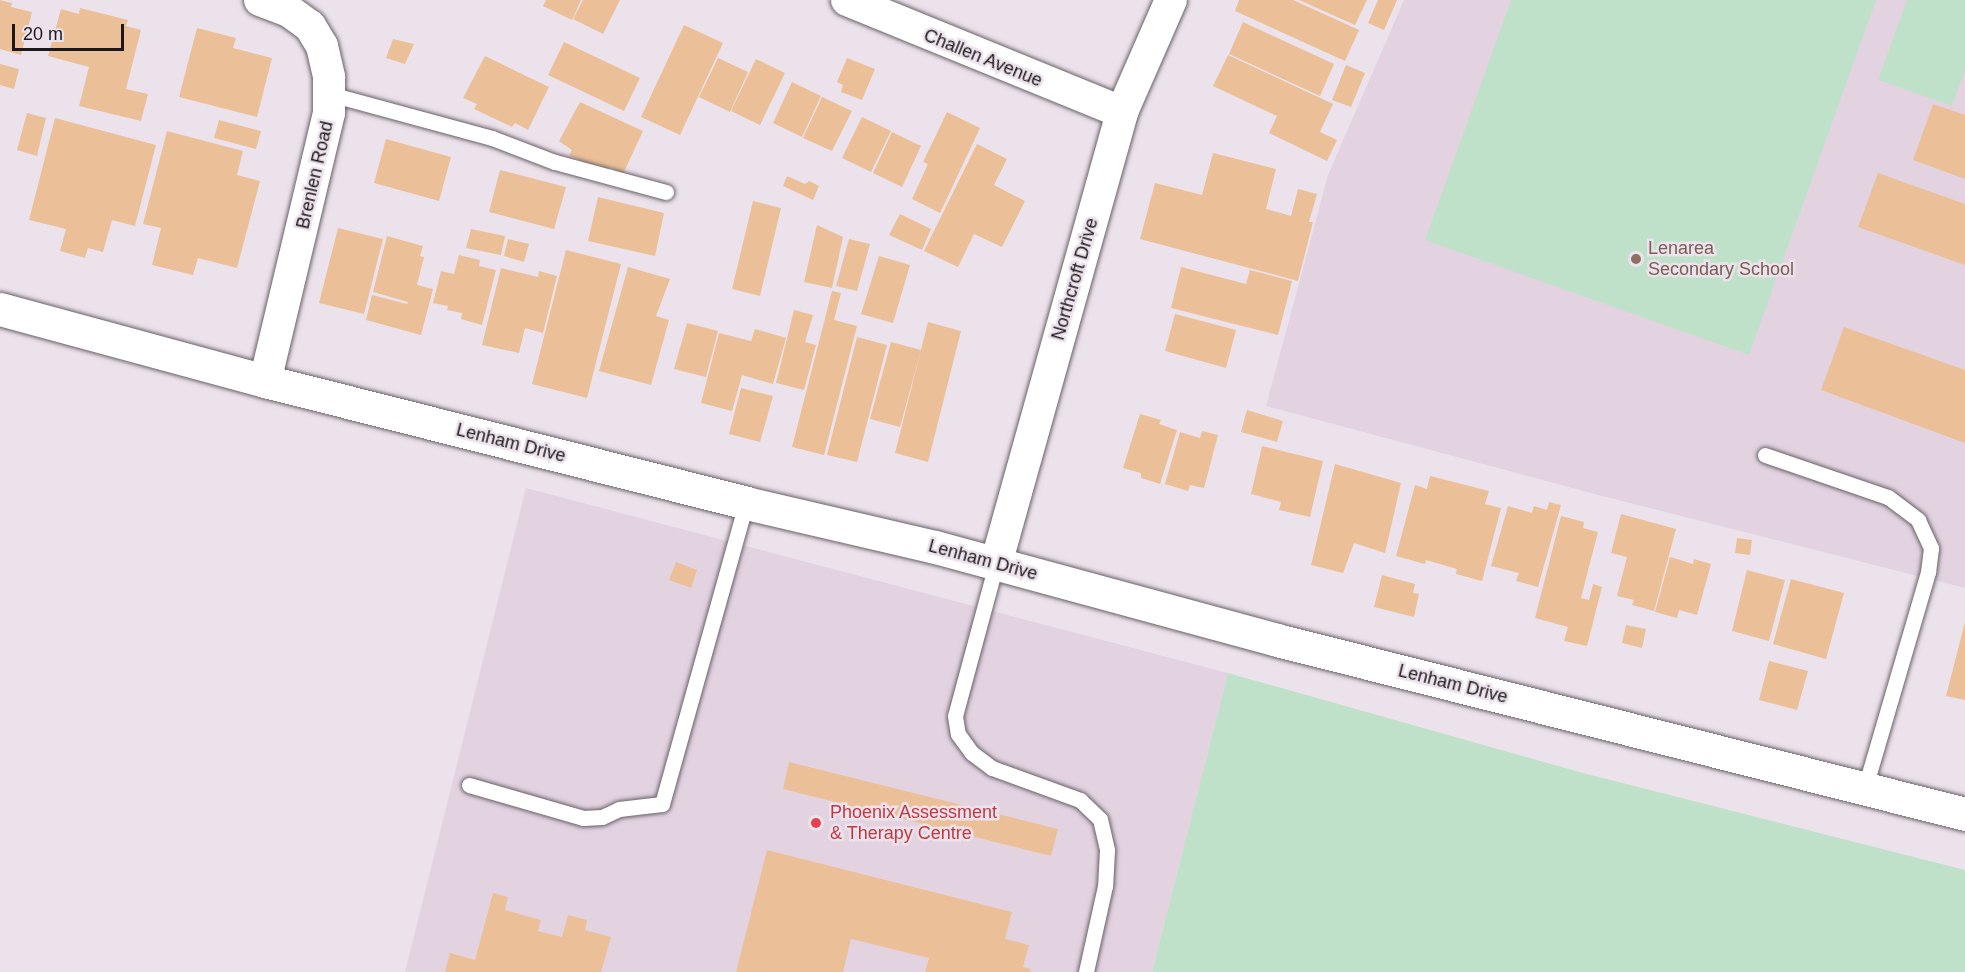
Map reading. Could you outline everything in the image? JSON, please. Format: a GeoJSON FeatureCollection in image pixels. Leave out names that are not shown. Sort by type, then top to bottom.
{"type":"FeatureCollection","features":[{"type":"Feature","properties":{"kind":"street","name":"Brenlen Road"},"geometry":{"type":"LineString","coordinates":[[260,0],[289,11],[310,26],[322,46],[329,77],[330,94],[329,113],[265,381]]}},
{"type":"Feature","properties":{"kind":"street","name":"Challen Avenue"},"geometry":{"type":"LineString","coordinates":[[847,0],[1042,82],[1122,112]]}},
{"type":"Feature","properties":{"kind":"street","name":"Northcroft Drive"},"geometry":{"type":"LineString","coordinates":[[996,564],[1122,112],[1170,0]]}},
{"type":"Feature","properties":{"kind":"street","name":"Lenham Drive"},"geometry":{"type":"LineString","coordinates":[[0,309],[265,381],[996,564],[1277,640],[1965,814]]}},
{"type":"Feature","properties":{"kind":"lane"},"geometry":{"type":"LineString","coordinates":[[330,94],[492,138],[555,162],[666,192]]}},
{"type":"Feature","properties":{"kind":"lane"},"geometry":{"type":"LineString","coordinates":[[1765,455],[1888,497],[1918,520],[1931,548],[1928,572],[1865,788]]}},
{"type":"Feature","properties":{"kind":"lane"},"geometry":{"type":"LineString","coordinates":[[469,785],[583,818],[602,817],[619,809],[662,804],[746,503]]}},
{"type":"Feature","properties":{"kind":"lane"},"geometry":{"type":"LineString","coordinates":[[996,564],[954,716],[958,734],[972,753],[992,768],[1080,800],[1100,819],[1107,850],[1105,886],[1086,972]]}},
{"type":"Feature","properties":{"kind":"shaded area","name":"Lenarea Secondary School"},"geometry":{"type":"Polygon","coordinates":[[[1404,0],[1965,0],[1965,588],[1606,497],[1266,406],[1328,175],[1404,0]]]}},
{"type":"Feature","properties":{"kind":"shaded area","name":"Phoenix Assessment & Therapy Centre"},"geometry":{"type":"Polygon","coordinates":[[[526,488],[1228,673],[1152,972],[405,972],[526,488]]]}},
{"type":"Feature","properties":{"kind":"green space"},"geometry":{"type":"Polygon","coordinates":[[[1511,0],[1876,0],[1749,355],[1425,240],[1511,0]]]}},
{"type":"Feature","properties":{"kind":"green space"},"geometry":{"type":"Polygon","coordinates":[[[1907,0],[1965,0],[1965,70],[1952,106],[1878,80],[1907,0]]]}},
{"type":"Feature","properties":{"kind":"green space"},"geometry":{"type":"Polygon","coordinates":[[[1228,673],[1583,773],[1965,870],[1965,972],[1152,972],[1228,673]]]}},
{"type":"Feature","properties":{"kind":"building"},"geometry":{"type":"Polygon","coordinates":[[[0,0],[12,3],[11,7],[32,12],[21,55],[0,49],[0,0]]]}},
{"type":"Feature","properties":{"kind":"building"},"geometry":{"type":"Polygon","coordinates":[[[546,0],[581,0],[572,20],[543,6],[546,0]]]}},
{"type":"Feature","properties":{"kind":"building"},"geometry":{"type":"Polygon","coordinates":[[[583,0],[620,0],[603,34],[573,19],[583,0]]]}},
{"type":"Feature","properties":{"kind":"building"},"geometry":{"type":"Polygon","coordinates":[[[1239,0],[1293,0],[1359,30],[1345,61],[1235,11],[1239,0]]]}},
{"type":"Feature","properties":{"kind":"building"},"geometry":{"type":"Polygon","coordinates":[[[1299,0],[1367,0],[1355,25],[1299,0]]]}},
{"type":"Feature","properties":{"kind":"building"},"geometry":{"type":"Polygon","coordinates":[[[1378,0],[1397,0],[1384,30],[1368,23],[1378,0]]]}},
{"type":"Feature","properties":{"kind":"building"},"geometry":{"type":"Polygon","coordinates":[[[80,8],[128,20],[126,26],[141,30],[126,89],[148,94],[141,121],[79,106],[89,67],[48,56],[61,9],[79,14],[80,8]]]}},
{"type":"Feature","properties":{"kind":"building"},"geometry":{"type":"Polygon","coordinates":[[[1243,22],[1334,64],[1320,96],[1229,54],[1243,22]]]}},
{"type":"Feature","properties":{"kind":"building"},"geometry":{"type":"Polygon","coordinates":[[[684,25],[723,43],[680,135],[641,117],[684,25]]]}},
{"type":"Feature","properties":{"kind":"building"},"geometry":{"type":"Polygon","coordinates":[[[197,28],[236,38],[233,48],[272,58],[257,117],[179,97],[197,28]]]}},
{"type":"Feature","properties":{"kind":"building"},"geometry":{"type":"Polygon","coordinates":[[[393,39],[414,44],[405,64],[386,58],[393,39]]]}},
{"type":"Feature","properties":{"kind":"building"},"geometry":{"type":"Polygon","coordinates":[[[564,42],[640,78],[624,111],[548,75],[564,42]]]}},
{"type":"Feature","properties":{"kind":"building"},"geometry":{"type":"Polygon","coordinates":[[[1228,55],[1333,104],[1320,132],[1337,140],[1327,161],[1269,133],[1277,116],[1213,86],[1228,55]]]}},
{"type":"Feature","properties":{"kind":"building"},"geometry":{"type":"Polygon","coordinates":[[[485,56],[549,87],[528,130],[515,123],[512,127],[474,109],[477,104],[463,98],[485,56]]]}},
{"type":"Feature","properties":{"kind":"building"},"geometry":{"type":"Polygon","coordinates":[[[718,58],[748,72],[730,112],[699,97],[718,58]]]}},
{"type":"Feature","properties":{"kind":"building"},"geometry":{"type":"Polygon","coordinates":[[[847,58],[875,69],[862,100],[841,92],[843,85],[837,82],[847,58]]]}},
{"type":"Feature","properties":{"kind":"building"},"geometry":{"type":"Polygon","coordinates":[[[756,59],[785,73],[760,125],[731,111],[756,59]]]}},
{"type":"Feature","properties":{"kind":"building"},"geometry":{"type":"Polygon","coordinates":[[[0,64],[19,69],[14,89],[0,85],[0,64]]]}},
{"type":"Feature","properties":{"kind":"building"},"geometry":{"type":"Polygon","coordinates":[[[1346,65],[1365,73],[1351,107],[1332,100],[1346,65]]]}},
{"type":"Feature","properties":{"kind":"building"},"geometry":{"type":"Polygon","coordinates":[[[792,82],[821,96],[802,137],[773,123],[792,82]]]}},
{"type":"Feature","properties":{"kind":"building"},"geometry":{"type":"Polygon","coordinates":[[[822,97],[852,111],[832,151],[803,138],[822,97]]]}},
{"type":"Feature","properties":{"kind":"building"},"geometry":{"type":"Polygon","coordinates":[[[580,102],[643,131],[623,174],[610,167],[608,174],[569,155],[572,150],[559,141],[580,102]]]}},
{"type":"Feature","properties":{"kind":"building"},"geometry":{"type":"Polygon","coordinates":[[[1933,104],[1965,115],[1965,179],[1913,160],[1933,104]]]}},
{"type":"Feature","properties":{"kind":"building"},"geometry":{"type":"Polygon","coordinates":[[[947,112],[980,128],[940,213],[912,199],[928,164],[923,162],[947,112]]]}},
{"type":"Feature","properties":{"kind":"building"},"geometry":{"type":"Polygon","coordinates":[[[27,113],[46,118],[37,156],[17,150],[27,113]]]}},
{"type":"Feature","properties":{"kind":"building"},"geometry":{"type":"Polygon","coordinates":[[[862,117],[891,131],[871,172],[842,158],[862,117]]]}},
{"type":"Feature","properties":{"kind":"building"},"geometry":{"type":"Polygon","coordinates":[[[55,118],[156,145],[135,226],[112,220],[103,252],[88,248],[85,258],[60,251],[66,229],[29,220],[55,118]]]}},
{"type":"Feature","properties":{"kind":"building"},"geometry":{"type":"Polygon","coordinates":[[[219,120],[261,131],[256,149],[214,138],[219,120]]]}},
{"type":"Feature","properties":{"kind":"building"},"geometry":{"type":"Polygon","coordinates":[[[167,131],[243,151],[237,175],[260,181],[237,268],[198,258],[193,275],[152,265],[161,228],[143,224],[167,131]]]}},
{"type":"Feature","properties":{"kind":"building"},"geometry":{"type":"Polygon","coordinates":[[[892,132],[921,146],[902,187],[873,173],[892,132]]]}},
{"type":"Feature","properties":{"kind":"building"},"geometry":{"type":"Polygon","coordinates":[[[386,139],[451,157],[439,201],[374,183],[386,139]]]}},
{"type":"Feature","properties":{"kind":"building"},"geometry":{"type":"Polygon","coordinates":[[[977,144],[1007,159],[994,185],[1025,201],[1002,247],[974,234],[958,267],[924,251],[977,144]]]}},
{"type":"Feature","properties":{"kind":"building"},"geometry":{"type":"Polygon","coordinates":[[[1213,153],[1276,169],[1266,209],[1291,216],[1298,189],[1317,194],[1309,222],[1313,222],[1298,281],[1140,239],[1155,183],[1202,195],[1213,153]]]}},
{"type":"Feature","properties":{"kind":"building"},"geometry":{"type":"Polygon","coordinates":[[[500,170],[566,187],[554,229],[489,212],[500,170]]]}},
{"type":"Feature","properties":{"kind":"building"},"geometry":{"type":"Polygon","coordinates":[[[1878,173],[1965,204],[1965,265],[1858,227],[1878,173]]]}},
{"type":"Feature","properties":{"kind":"building"},"geometry":{"type":"Polygon","coordinates":[[[787,176],[805,184],[809,181],[819,186],[813,200],[783,186],[787,176]]]}},
{"type":"Feature","properties":{"kind":"building"},"geometry":{"type":"Polygon","coordinates":[[[598,197],[664,213],[655,256],[588,241],[598,197]]]}},
{"type":"Feature","properties":{"kind":"building"},"geometry":{"type":"Polygon","coordinates":[[[753,201],[781,208],[760,296],[732,289],[753,201]]]}},
{"type":"Feature","properties":{"kind":"building"},"geometry":{"type":"Polygon","coordinates":[[[900,214],[931,229],[922,250],[889,235],[900,214]]]}},
{"type":"Feature","properties":{"kind":"building"},"geometry":{"type":"Polygon","coordinates":[[[817,225],[843,237],[832,288],[804,282],[817,225]]]}},
{"type":"Feature","properties":{"kind":"building"},"geometry":{"type":"Polygon","coordinates":[[[338,228],[383,239],[364,314],[319,303],[338,228]]]}},
{"type":"Feature","properties":{"kind":"building"},"geometry":{"type":"Polygon","coordinates":[[[471,229],[505,236],[501,255],[466,248],[471,229]]]}},
{"type":"Feature","properties":{"kind":"building"},"geometry":{"type":"Polygon","coordinates":[[[387,236],[423,246],[420,256],[424,257],[417,285],[433,289],[421,335],[366,320],[372,295],[407,304],[408,302],[373,292],[387,236]]]}},
{"type":"Feature","properties":{"kind":"building"},"geometry":{"type":"Polygon","coordinates":[[[508,239],[529,244],[524,262],[504,256],[508,239]]]}},
{"type":"Feature","properties":{"kind":"building"},"geometry":{"type":"Polygon","coordinates":[[[849,239],[870,244],[857,291],[836,286],[849,239]]]}},
{"type":"Feature","properties":{"kind":"building"},"geometry":{"type":"Polygon","coordinates":[[[566,250],[621,264],[587,398],[532,384],[566,250]]]}},
{"type":"Feature","properties":{"kind":"building"},"geometry":{"type":"Polygon","coordinates":[[[459,255],[480,260],[479,266],[496,270],[482,325],[461,319],[462,313],[447,310],[448,306],[433,303],[441,271],[454,274],[459,255]]]}},
{"type":"Feature","properties":{"kind":"building"},"geometry":{"type":"Polygon","coordinates":[[[879,256],[910,265],[893,323],[861,314],[879,256]]]}},
{"type":"Feature","properties":{"kind":"building"},"geometry":{"type":"Polygon","coordinates":[[[628,267],[670,279],[656,316],[669,320],[651,385],[599,371],[628,267]]]}},
{"type":"Feature","properties":{"kind":"building"},"geometry":{"type":"Polygon","coordinates":[[[1181,267],[1246,284],[1250,270],[1292,281],[1278,335],[1171,308],[1181,267]]]}},
{"type":"Feature","properties":{"kind":"building"},"geometry":{"type":"Polygon","coordinates":[[[501,268],[538,277],[539,271],[557,276],[543,333],[525,328],[519,353],[482,345],[501,268]]]}},
{"type":"Feature","properties":{"kind":"building"},"geometry":{"type":"Polygon","coordinates":[[[832,291],[841,293],[834,320],[857,326],[824,455],[792,447],[832,291]]]}},
{"type":"Feature","properties":{"kind":"building"},"geometry":{"type":"Polygon","coordinates":[[[794,310],[813,315],[805,342],[816,345],[804,390],[776,383],[794,310]]]}},
{"type":"Feature","properties":{"kind":"building"},"geometry":{"type":"Polygon","coordinates":[[[1175,314],[1236,330],[1226,368],[1165,351],[1175,314]]]}},
{"type":"Feature","properties":{"kind":"building"},"geometry":{"type":"Polygon","coordinates":[[[928,322],[961,331],[928,462],[895,453],[928,322]]]}},
{"type":"Feature","properties":{"kind":"building"},"geometry":{"type":"Polygon","coordinates":[[[687,323],[718,331],[706,377],[674,369],[687,323]]]}},
{"type":"Feature","properties":{"kind":"building"},"geometry":{"type":"Polygon","coordinates":[[[1844,327],[1965,370],[1965,443],[1821,390],[1844,327]]]}},
{"type":"Feature","properties":{"kind":"building"},"geometry":{"type":"Polygon","coordinates":[[[755,329],[786,338],[773,384],[742,375],[732,411],[701,403],[719,333],[751,341],[755,329]]]}},
{"type":"Feature","properties":{"kind":"building"},"geometry":{"type":"Polygon","coordinates":[[[857,337],[887,345],[857,462],[827,455],[857,337]]]}},
{"type":"Feature","properties":{"kind":"building"},"geometry":{"type":"Polygon","coordinates":[[[891,342],[921,350],[900,427],[870,419],[891,342]]]}},
{"type":"Feature","properties":{"kind":"building"},"geometry":{"type":"Polygon","coordinates":[[[741,388],[773,396],[760,442],[729,434],[741,388]]]}},
{"type":"Feature","properties":{"kind":"building"},"geometry":{"type":"Polygon","coordinates":[[[1247,410],[1283,421],[1277,442],[1241,432],[1247,410]]]}},
{"type":"Feature","properties":{"kind":"building"},"geometry":{"type":"Polygon","coordinates":[[[1140,414],[1161,420],[1159,424],[1177,430],[1160,484],[1141,478],[1141,473],[1123,468],[1140,414]]]}},
{"type":"Feature","properties":{"kind":"building"},"geometry":{"type":"Polygon","coordinates":[[[1202,431],[1218,435],[1204,488],[1190,485],[1188,491],[1165,484],[1180,432],[1200,438],[1202,431]]]}},
{"type":"Feature","properties":{"kind":"building"},"geometry":{"type":"Polygon","coordinates":[[[1262,446],[1323,461],[1310,517],[1279,510],[1281,502],[1251,494],[1262,446]]]}},
{"type":"Feature","properties":{"kind":"building"},"geometry":{"type":"Polygon","coordinates":[[[1335,464],[1401,483],[1385,553],[1354,543],[1343,573],[1311,565],[1335,464]]]}},
{"type":"Feature","properties":{"kind":"building"},"geometry":{"type":"Polygon","coordinates":[[[1430,476],[1489,491],[1485,504],[1501,508],[1482,581],[1456,574],[1457,569],[1426,560],[1425,564],[1396,556],[1415,485],[1427,489],[1430,476]]]}},
{"type":"Feature","properties":{"kind":"building"},"geometry":{"type":"Polygon","coordinates":[[[1549,502],[1561,505],[1538,587],[1516,581],[1519,573],[1491,566],[1508,506],[1532,513],[1534,506],[1547,510],[1549,502]]]}},
{"type":"Feature","properties":{"kind":"building"},"geometry":{"type":"Polygon","coordinates":[[[1621,514],[1676,529],[1654,611],[1632,605],[1634,600],[1617,596],[1627,557],[1611,553],[1621,514]]]}},
{"type":"Feature","properties":{"kind":"building"},"geometry":{"type":"Polygon","coordinates":[[[1561,516],[1584,522],[1583,528],[1598,532],[1581,598],[1589,600],[1593,584],[1602,587],[1587,646],[1564,641],[1568,627],[1535,618],[1561,516]]]}},
{"type":"Feature","properties":{"kind":"building"},"geometry":{"type":"Polygon","coordinates":[[[1737,538],[1752,540],[1750,555],[1735,553],[1737,538]]]}},
{"type":"Feature","properties":{"kind":"building"},"geometry":{"type":"Polygon","coordinates":[[[1670,557],[1693,564],[1694,559],[1711,564],[1697,615],[1679,610],[1677,618],[1655,612],[1670,557]]]}},
{"type":"Feature","properties":{"kind":"building"},"geometry":{"type":"Polygon","coordinates":[[[676,562],[697,570],[691,588],[669,580],[676,562]]]}},
{"type":"Feature","properties":{"kind":"building"},"geometry":{"type":"Polygon","coordinates":[[[1747,570],[1785,580],[1769,641],[1732,631],[1747,570]]]}},
{"type":"Feature","properties":{"kind":"building"},"geometry":{"type":"Polygon","coordinates":[[[1382,575],[1415,584],[1413,593],[1419,594],[1414,617],[1374,607],[1382,575]]]}},
{"type":"Feature","properties":{"kind":"building"},"geometry":{"type":"Polygon","coordinates":[[[1791,579],[1844,593],[1826,659],[1773,644],[1791,579]]]}},
{"type":"Feature","properties":{"kind":"building"},"geometry":{"type":"Polygon","coordinates":[[[1965,622],[1965,700],[1946,696],[1965,622]]]}},
{"type":"Feature","properties":{"kind":"building"},"geometry":{"type":"Polygon","coordinates":[[[1626,625],[1646,629],[1642,648],[1622,643],[1626,625]]]}},
{"type":"Feature","properties":{"kind":"building"},"geometry":{"type":"Polygon","coordinates":[[[1769,661],[1808,671],[1797,710],[1759,700],[1769,661]]]}},
{"type":"Feature","properties":{"kind":"building"},"geometry":{"type":"Polygon","coordinates":[[[789,762],[1058,829],[1051,856],[783,789],[789,762]]]}},
{"type":"Feature","properties":{"kind":"building"},"geometry":{"type":"Polygon","coordinates":[[[767,850],[1012,912],[1005,939],[1029,945],[1023,967],[1031,969],[1030,972],[925,972],[929,958],[851,939],[843,972],[736,972],[767,850]]]}},
{"type":"Feature","properties":{"kind":"building"},"geometry":{"type":"Polygon","coordinates":[[[493,893],[508,897],[505,910],[541,920],[538,931],[562,937],[568,915],[587,920],[585,930],[611,937],[601,972],[445,972],[450,953],[475,960],[493,893]]]}},
{"type":"Feature","properties":{"kind":"place","name":"Lenarea Secondary School"},"geometry":{"type":"Point","coordinates":[1636,259]}},
{"type":"Feature","properties":{"kind":"place","name":"Phoenix Assessment & Therapy Centre"},"geometry":{"type":"Point","coordinates":[816,823]}}]}
